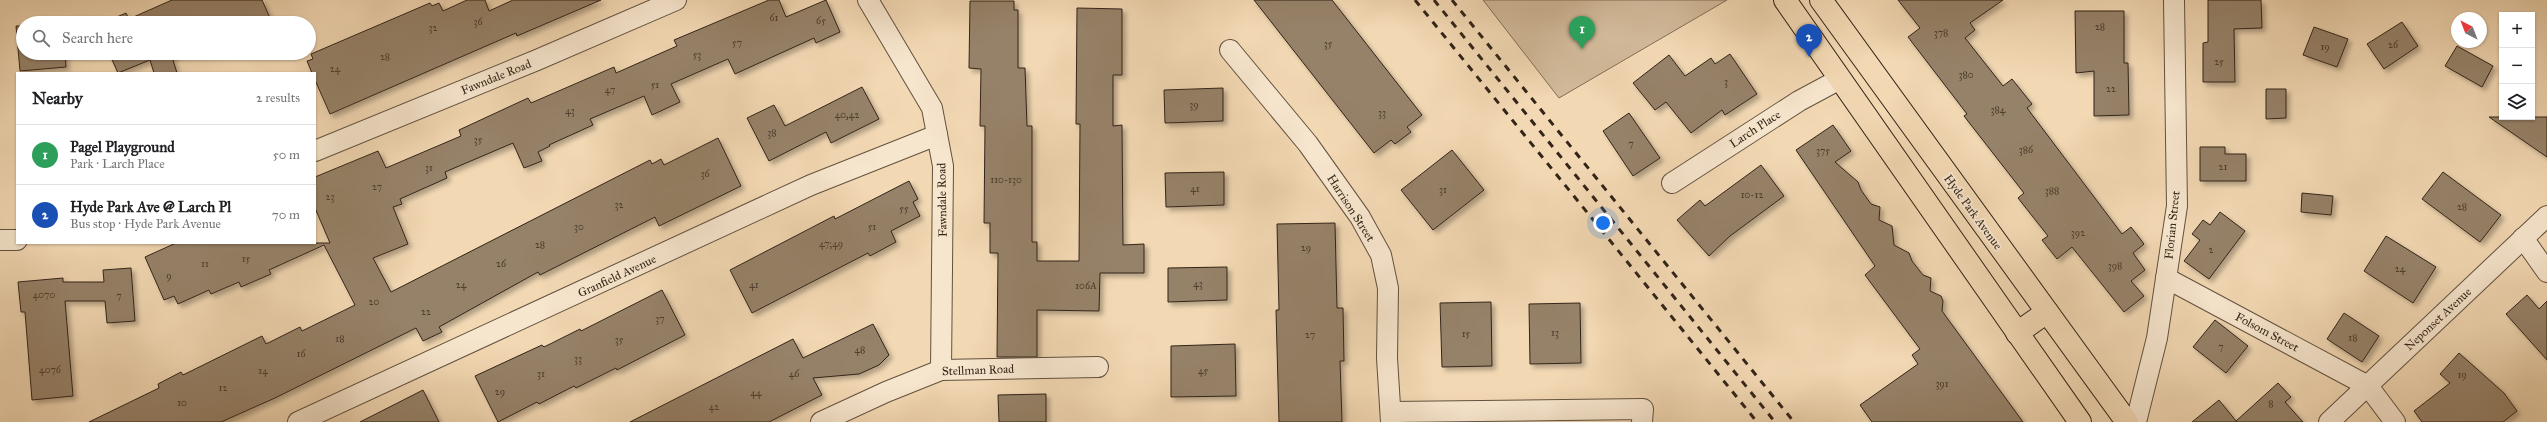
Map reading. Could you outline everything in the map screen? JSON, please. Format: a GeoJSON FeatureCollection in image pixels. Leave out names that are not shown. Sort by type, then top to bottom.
{"type":"FeatureCollection","features":[{"type":"Feature","properties":{"kind":"main road"},"geometry":{"type":"LineString","coordinates":[[1814,0],[1790,7],[2080,422]]}},
{"type":"Feature","properties":{"kind":"main road","name":"Hyde Park Avenue"},"geometry":{"type":"LineString","coordinates":[[1821,0],[2128,422]]}},
{"type":"Feature","properties":{"kind":"main road"},"geometry":{"type":"LineString","coordinates":[[1840,79],[1867,64]]}},
{"type":"Feature","properties":{"kind":"main road"},"geometry":{"type":"LineString","coordinates":[[2018,333],[2047,312]]}},
{"type":"Feature","properties":{"kind":"street","name":"Fawndale Road"},"geometry":{"type":"LineString","coordinates":[[316,151],[537,60],[676,0]]}},
{"type":"Feature","properties":{"kind":"street","name":"Fawndale Road"},"geometry":{"type":"LineString","coordinates":[[868,0],[932,108],[943,166],[941,370]]}},
{"type":"Feature","properties":{"kind":"street","name":"Florian Street"},"geometry":{"type":"LineString","coordinates":[[2136,422],[2157,338],[2177,206],[2174,0]]}},
{"type":"Feature","properties":{"kind":"street","name":"Harrison Street"},"geometry":{"type":"LineString","coordinates":[[1230,50],[1308,144],[1360,217],[1381,255],[1388,288],[1387,358],[1391,417]]}},
{"type":"Feature","properties":{"kind":"street","name":"Larch Place"},"geometry":{"type":"LineString","coordinates":[[1672,183],[1799,101],[1840,79]]}},
{"type":"Feature","properties":{"kind":"street","name":"Granfield Avenue"},"geometry":{"type":"LineString","coordinates":[[298,422],[811,185],[937,135]]}},
{"type":"Feature","properties":{"kind":"street","name":"Neponset Avenue"},"geometry":{"type":"LineString","coordinates":[[2329,422],[2547,216]]}},
{"type":"Feature","properties":{"kind":"street"},"geometry":{"type":"LineString","coordinates":[[2523,238],[2547,272]]}},
{"type":"Feature","properties":{"kind":"street"},"geometry":{"type":"LineString","coordinates":[[0,240],[16,240]]}},
{"type":"Feature","properties":{"kind":"street","name":"Folsom Street"},"geometry":{"type":"LineString","coordinates":[[2166,278],[2368,386]]}},
{"type":"Feature","properties":{"kind":"street","name":"Stellman Road"},"geometry":{"type":"LineString","coordinates":[[822,422],[886,392],[941,370],[1098,367]]}},
{"type":"Feature","properties":{"kind":"street"},"geometry":{"type":"LineString","coordinates":[[2368,386],[2395,422]]}},
{"type":"Feature","properties":{"kind":"street"},"geometry":{"type":"LineString","coordinates":[[1391,417],[1643,409],[1642,422]]}},
{"type":"Feature","properties":{"kind":"shaded area"},"geometry":{"type":"Polygon","coordinates":[[[1483,0],[1727,0],[1559,98],[1483,0]]]}},
{"type":"Feature","properties":{"kind":"building"},"geometry":{"type":"Polygon","coordinates":[[[172,0],[262,0],[269,16],[136,16],[172,0]]]}},
{"type":"Feature","properties":{"kind":"building"},"geometry":{"type":"Polygon","coordinates":[[[467,0],[485,0],[489,11],[513,0],[601,0],[517,36],[516,33],[330,114],[316,82],[316,72],[312,72],[307,61],[316,60],[316,52],[430,3],[432,6],[439,3],[443,11],[467,0]]]}},
{"type":"Feature","properties":{"kind":"building"},"geometry":{"type":"Polygon","coordinates":[[[769,0],[779,0],[786,17],[826,0],[840,32],[816,43],[814,38],[735,74],[728,59],[671,84],[680,102],[652,115],[644,96],[590,119],[593,125],[549,145],[550,146],[538,152],[542,161],[524,168],[513,143],[445,172],[447,178],[400,199],[402,204],[393,207],[408,244],[373,258],[391,292],[650,160],[652,164],[661,159],[664,165],[718,138],[741,186],[659,226],[655,217],[540,275],[538,272],[439,327],[442,332],[423,341],[416,328],[275,398],[221,422],[89,422],[159,388],[158,384],[181,372],[183,375],[262,336],[266,344],[300,327],[302,331],[355,305],[324,245],[269,270],[271,274],[241,287],[239,282],[211,294],[209,290],[178,304],[174,296],[164,300],[145,257],[174,244],[330,243],[316,210],[316,177],[378,151],[386,168],[461,136],[459,130],[528,98],[531,103],[614,67],[616,73],[677,46],[674,40],[769,0]]]}},
{"type":"Feature","properties":{"kind":"building"},"geometry":{"type":"Polygon","coordinates":[[[1254,0],[1332,0],[1422,115],[1407,127],[1411,132],[1395,144],[1391,140],[1374,153],[1254,0]]]}},
{"type":"Feature","properties":{"kind":"building"},"geometry":{"type":"Polygon","coordinates":[[[1898,0],[2003,0],[1970,23],[1975,30],[1965,38],[2003,86],[2012,79],[2032,104],[2027,108],[2122,234],[2131,227],[2144,244],[2133,253],[2145,270],[2131,281],[2144,296],[2124,312],[2072,247],[2057,259],[2042,240],[2048,236],[2018,198],[2024,193],[1964,116],[1967,114],[1908,37],[1920,28],[1898,0]]]}},
{"type":"Feature","properties":{"kind":"building"},"geometry":{"type":"Polygon","coordinates":[[[2208,0],[2261,0],[2262,28],[2234,29],[2235,82],[2203,82],[2203,43],[2208,42],[2208,0]]]}},
{"type":"Feature","properties":{"kind":"building"},"geometry":{"type":"Polygon","coordinates":[[[970,1],[1014,1],[1014,10],[1018,10],[1018,68],[1025,68],[1027,126],[1032,126],[1032,242],[1037,242],[1037,261],[1079,261],[1080,124],[1076,124],[1077,8],[1122,9],[1122,75],[1113,75],[1113,126],[1122,125],[1123,245],[1144,244],[1144,273],[1100,273],[1099,311],[1037,310],[1037,357],[997,357],[998,253],[990,253],[990,223],[984,223],[985,126],[980,126],[981,69],[969,68],[970,1]]]}},
{"type":"Feature","properties":{"kind":"building"},"geometry":{"type":"Polygon","coordinates":[[[2075,11],[2124,11],[2124,63],[2128,63],[2129,115],[2094,116],[2094,71],[2076,73],[2075,11]]]}},
{"type":"Feature","properties":{"kind":"building"},"geometry":{"type":"Polygon","coordinates":[[[126,13],[128,16],[119,16],[126,13]]]}},
{"type":"Feature","properties":{"kind":"building"},"geometry":{"type":"Polygon","coordinates":[[[2402,22],[2418,46],[2384,69],[2367,44],[2402,22]]]}},
{"type":"Feature","properties":{"kind":"building"},"geometry":{"type":"Polygon","coordinates":[[[2314,27],[2348,39],[2337,67],[2303,55],[2314,27]]]}},
{"type":"Feature","properties":{"kind":"building"},"geometry":{"type":"Polygon","coordinates":[[[2456,48],[2461,48],[2493,66],[2482,87],[2445,66],[2456,48]]]}},
{"type":"Feature","properties":{"kind":"building"},"geometry":{"type":"Polygon","coordinates":[[[1730,54],[1757,94],[1725,115],[1722,110],[1691,133],[1666,102],[1655,110],[1633,83],[1669,55],[1685,76],[1711,58],[1715,64],[1730,54]]]}},
{"type":"Feature","properties":{"kind":"building"},"geometry":{"type":"Polygon","coordinates":[[[19,60],[66,60],[66,67],[20,71],[19,60]]]}},
{"type":"Feature","properties":{"kind":"building"},"geometry":{"type":"Polygon","coordinates":[[[112,60],[150,60],[120,72],[118,72],[112,60]]]}},
{"type":"Feature","properties":{"kind":"building"},"geometry":{"type":"Polygon","coordinates":[[[150,60],[173,60],[177,72],[154,72],[150,60]]]}},
{"type":"Feature","properties":{"kind":"building"},"geometry":{"type":"Polygon","coordinates":[[[862,87],[879,119],[831,143],[826,132],[769,161],[747,118],[774,105],[785,126],[862,87]]]}},
{"type":"Feature","properties":{"kind":"building"},"geometry":{"type":"Polygon","coordinates":[[[1223,88],[1223,121],[1165,123],[1164,90],[1223,88]]]}},
{"type":"Feature","properties":{"kind":"building"},"geometry":{"type":"Polygon","coordinates":[[[2266,89],[2286,89],[2286,118],[2266,119],[2266,89]]]}},
{"type":"Feature","properties":{"kind":"building"},"geometry":{"type":"Polygon","coordinates":[[[1629,113],[1660,158],[1633,176],[1603,131],[1629,113]]]}},
{"type":"Feature","properties":{"kind":"building"},"geometry":{"type":"Polygon","coordinates":[[[2489,117],[2499,117],[2499,120],[2535,120],[2535,117],[2547,117],[2547,157],[2489,117]]]}},
{"type":"Feature","properties":{"kind":"building"},"geometry":{"type":"Polygon","coordinates":[[[1833,125],[1851,151],[1835,162],[1858,182],[1861,190],[1871,204],[1880,207],[1879,220],[1892,226],[1894,245],[1909,253],[1912,261],[1923,275],[1931,278],[1930,291],[1941,296],[1943,301],[1942,311],[2023,422],[1872,422],[1860,405],[1918,364],[1912,355],[1920,349],[1865,275],[1875,266],[1796,150],[1833,125]]]}},
{"type":"Feature","properties":{"kind":"building"},"geometry":{"type":"Polygon","coordinates":[[[2200,147],[2225,147],[2225,154],[2246,154],[2246,181],[2200,181],[2200,147]]]}},
{"type":"Feature","properties":{"kind":"building"},"geometry":{"type":"Polygon","coordinates":[[[1452,150],[1484,190],[1433,230],[1401,190],[1452,150]]]}},
{"type":"Feature","properties":{"kind":"building"},"geometry":{"type":"Polygon","coordinates":[[[1761,165],[1784,196],[1730,236],[1709,256],[1677,220],[1700,200],[1705,206],[1761,165]]]}},
{"type":"Feature","properties":{"kind":"building"},"geometry":{"type":"Polygon","coordinates":[[[1224,172],[1224,205],[1166,207],[1165,173],[1224,172]]]}},
{"type":"Feature","properties":{"kind":"building"},"geometry":{"type":"Polygon","coordinates":[[[2443,172],[2501,215],[2480,242],[2422,199],[2443,172]]]}},
{"type":"Feature","properties":{"kind":"building"},"geometry":{"type":"Polygon","coordinates":[[[909,181],[918,199],[913,202],[920,216],[891,231],[896,242],[870,256],[868,253],[752,313],[730,270],[834,216],[835,219],[909,181]]]}},
{"type":"Feature","properties":{"kind":"building"},"geometry":{"type":"Polygon","coordinates":[[[2302,193],[2333,196],[2331,215],[2301,212],[2302,193]]]}},
{"type":"Feature","properties":{"kind":"building"},"geometry":{"type":"Polygon","coordinates":[[[2220,212],[2245,231],[2209,279],[2184,261],[2200,240],[2192,234],[2203,220],[2210,225],[2220,212]]]}},
{"type":"Feature","properties":{"kind":"building"},"geometry":{"type":"Polygon","coordinates":[[[1335,223],[1337,308],[1343,308],[1344,361],[1340,361],[1342,422],[1279,422],[1276,310],[1279,310],[1277,224],[1335,223]]]}},
{"type":"Feature","properties":{"kind":"building"},"geometry":{"type":"Polygon","coordinates":[[[2386,236],[2436,267],[2413,303],[2364,271],[2386,236]]]}},
{"type":"Feature","properties":{"kind":"building"},"geometry":{"type":"Polygon","coordinates":[[[1227,267],[1227,300],[1168,302],[1168,268],[1227,267]]]}},
{"type":"Feature","properties":{"kind":"building"},"geometry":{"type":"Polygon","coordinates":[[[131,268],[135,321],[107,323],[105,301],[65,301],[73,396],[32,400],[25,312],[21,312],[18,282],[63,278],[63,282],[104,282],[103,270],[131,268]]]}},
{"type":"Feature","properties":{"kind":"building"},"geometry":{"type":"Polygon","coordinates":[[[662,290],[685,335],[617,370],[616,368],[576,388],[574,386],[539,404],[537,402],[498,422],[475,376],[542,345],[544,347],[580,329],[581,331],[662,290]]]}},
{"type":"Feature","properties":{"kind":"building"},"geometry":{"type":"Polygon","coordinates":[[[2527,295],[2539,309],[2547,301],[2547,360],[2506,314],[2527,295]]]}},
{"type":"Feature","properties":{"kind":"building"},"geometry":{"type":"Polygon","coordinates":[[[1491,302],[1492,366],[1442,367],[1440,303],[1491,302]]]}},
{"type":"Feature","properties":{"kind":"building"},"geometry":{"type":"Polygon","coordinates":[[[1580,303],[1581,363],[1530,364],[1529,304],[1580,303]]]}},
{"type":"Feature","properties":{"kind":"building"},"geometry":{"type":"Polygon","coordinates":[[[2344,313],[2379,336],[2362,362],[2327,339],[2344,313]]]}},
{"type":"Feature","properties":{"kind":"building"},"geometry":{"type":"Polygon","coordinates":[[[2215,320],[2248,346],[2226,373],[2193,347],[2215,320]]]}},
{"type":"Feature","properties":{"kind":"building"},"geometry":{"type":"Polygon","coordinates":[[[873,324],[889,355],[879,365],[859,374],[813,378],[822,395],[769,422],[630,422],[793,339],[803,358],[873,324]]]}},
{"type":"Feature","properties":{"kind":"building"},"geometry":{"type":"Polygon","coordinates":[[[1235,344],[1236,396],[1171,397],[1171,346],[1235,344]]]}},
{"type":"Feature","properties":{"kind":"building"},"geometry":{"type":"Polygon","coordinates":[[[2459,353],[2504,393],[2517,411],[2503,422],[2422,422],[2414,411],[2450,383],[2440,374],[2459,353]]]}},
{"type":"Feature","properties":{"kind":"building"},"geometry":{"type":"Polygon","coordinates":[[[2278,383],[2291,397],[2285,402],[2303,422],[2192,422],[2219,400],[2236,421],[2278,383]]]}},
{"type":"Feature","properties":{"kind":"building"},"geometry":{"type":"Polygon","coordinates":[[[423,390],[439,422],[360,422],[423,390]]]}},
{"type":"Feature","properties":{"kind":"building"},"geometry":{"type":"Polygon","coordinates":[[[1046,394],[1046,422],[999,422],[998,395],[1046,394]]]}},
{"type":"Feature","properties":{"kind":"railway"},"geometry":{"type":"LineString","coordinates":[[1415,0],[1757,422]]}},
{"type":"Feature","properties":{"kind":"railway"},"geometry":{"type":"LineString","coordinates":[[1434,0],[1775,422]]}},
{"type":"Feature","properties":{"kind":"railway"},"geometry":{"type":"LineString","coordinates":[[1452,0],[1794,422]]}},
{"type":"Feature","properties":{"kind":"place","name":"Pagel Playground"},"geometry":{"type":"Point","coordinates":[1582,49]}},
{"type":"Feature","properties":{"kind":"place","name":"Hyde Park Ave @ Larch Pl"},"geometry":{"type":"Point","coordinates":[1809,57]}}]}
